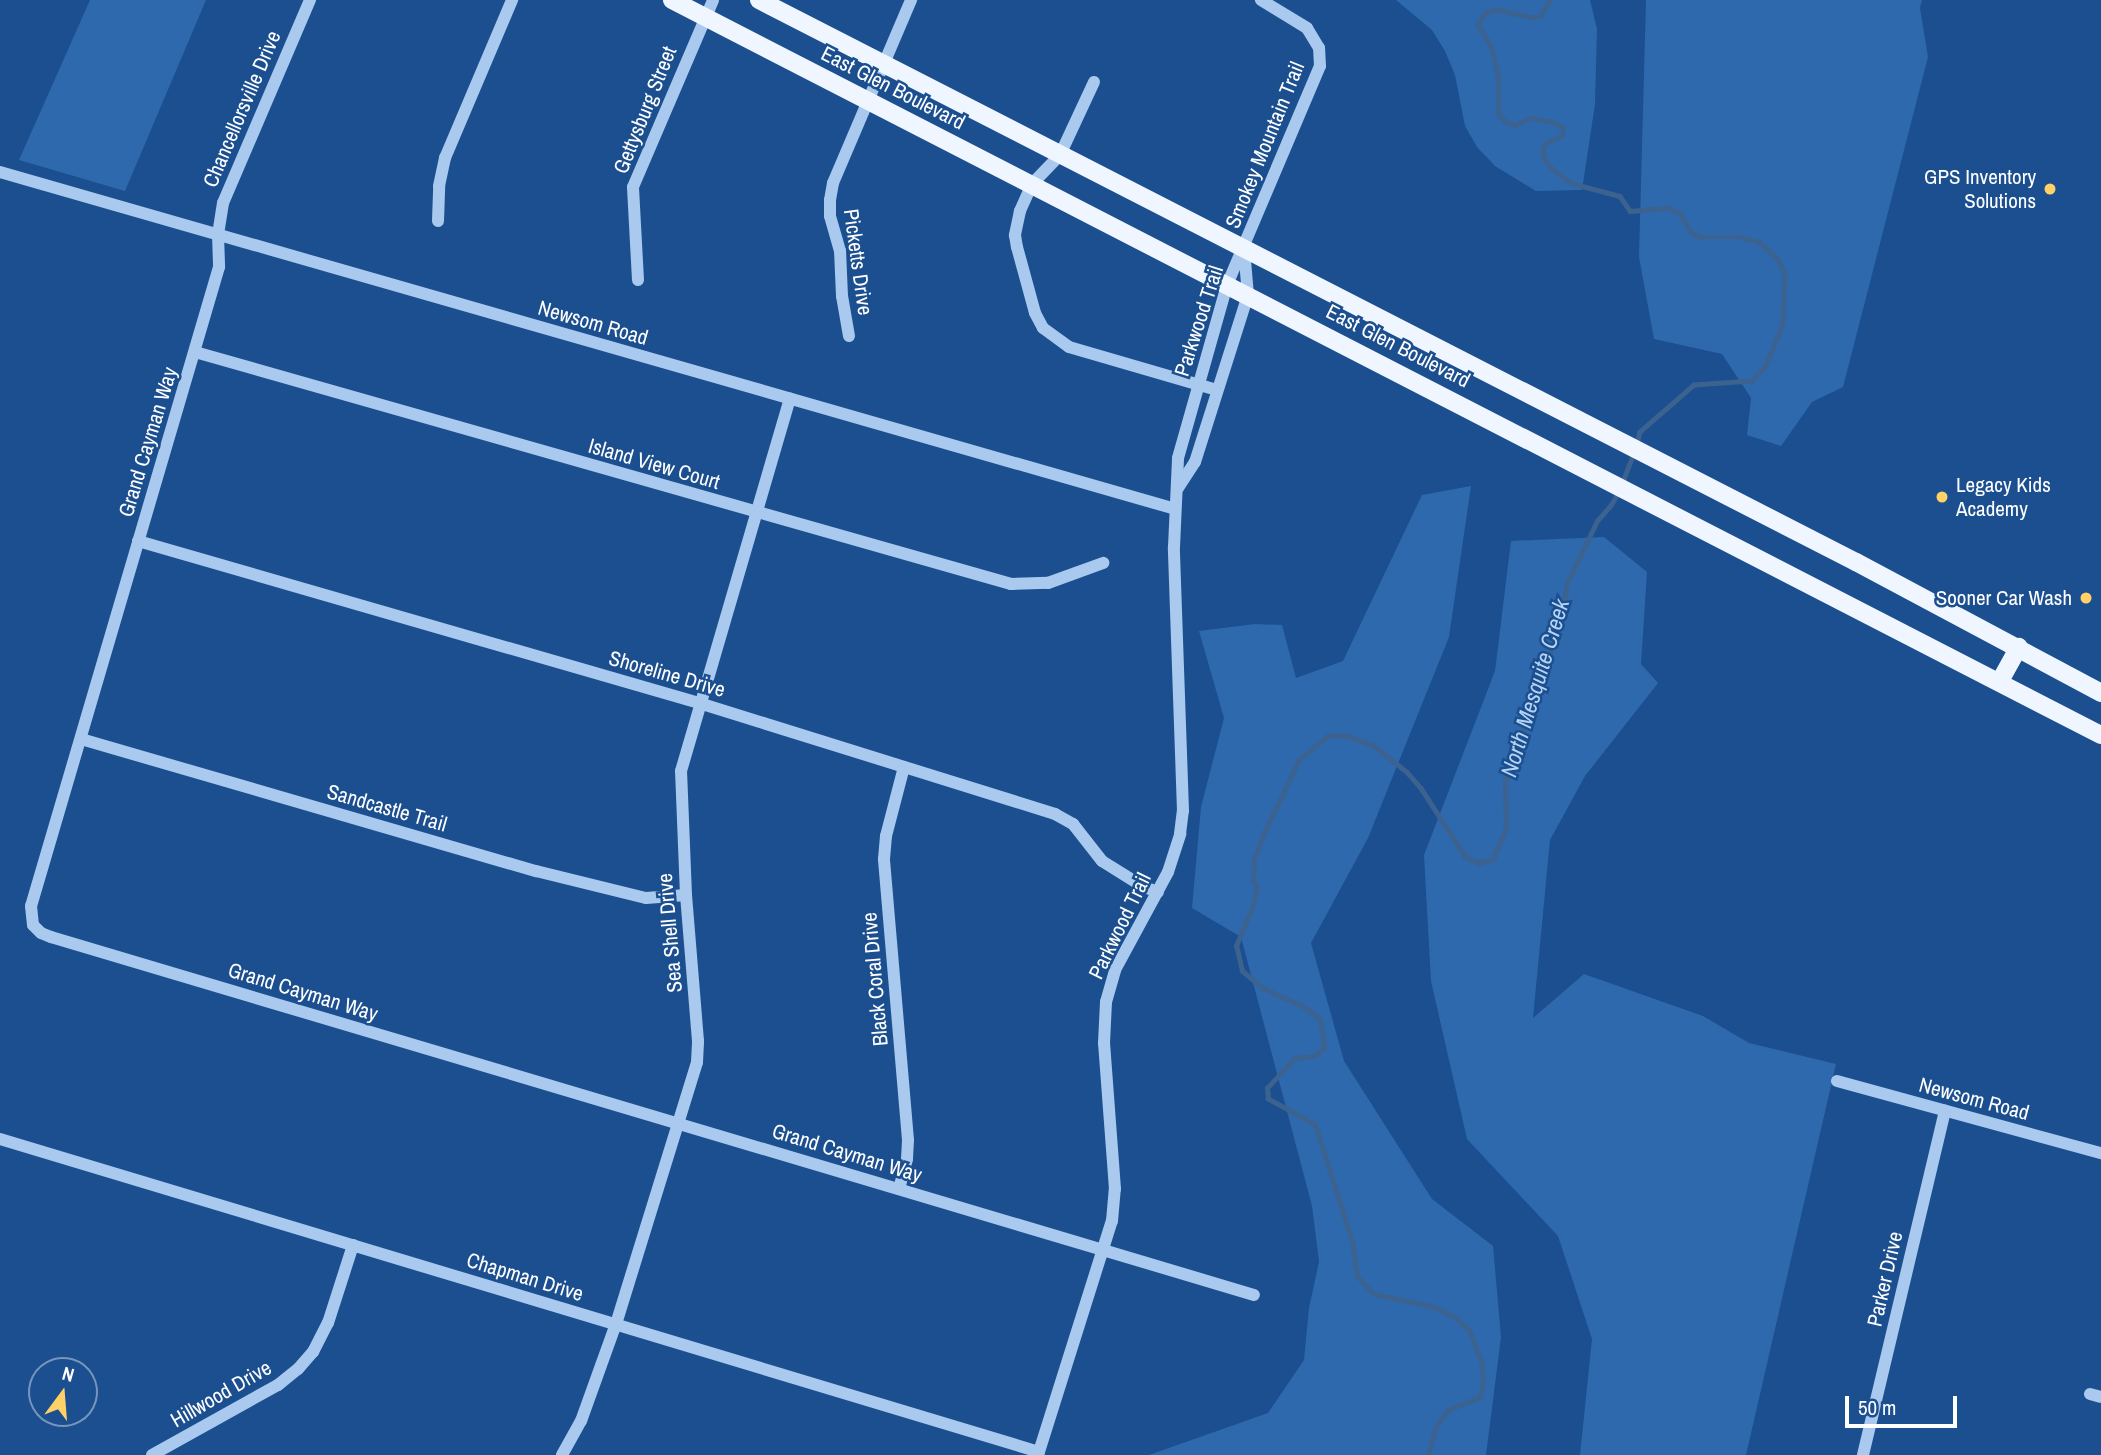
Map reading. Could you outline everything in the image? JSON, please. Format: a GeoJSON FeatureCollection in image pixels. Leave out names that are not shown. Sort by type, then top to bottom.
{"type":"FeatureCollection","features":[{"type":"Feature","properties":{"kind":"main road","name":"East Glen Boulevard"},"geometry":{"type":"LineString","coordinates":[[673,0],[2101,735]]}},
{"type":"Feature","properties":{"kind":"main road","name":"East Glen Boulevard"},"geometry":{"type":"LineString","coordinates":[[759,0],[2019,647],[2101,693]]}},
{"type":"Feature","properties":{"kind":"main road"},"geometry":{"type":"LineString","coordinates":[[2000,681],[2019,647]]}},
{"type":"Feature","properties":{"kind":"street","name":"Chancellorsville Drive"},"geometry":{"type":"LineString","coordinates":[[218,235],[223,204],[235,172],[310,0]]}},
{"type":"Feature","properties":{"kind":"street"},"geometry":{"type":"LineString","coordinates":[[438,221],[439,186],[445,158],[512,0]]}},
{"type":"Feature","properties":{"kind":"street","name":"Gettysburg Street"},"geometry":{"type":"LineString","coordinates":[[638,280],[634,187],[713,0]]}},
{"type":"Feature","properties":{"kind":"street","name":"Picketts Drive"},"geometry":{"type":"LineString","coordinates":[[849,336],[844,314],[840,251],[830,216],[833,183],[911,0]]}},
{"type":"Feature","properties":{"kind":"street","name":"Smokey Mountain Trail"},"geometry":{"type":"LineString","coordinates":[[1244,249],[1320,66],[1319,48],[1307,28],[1261,0]]}},
{"type":"Feature","properties":{"kind":"street"},"geometry":{"type":"LineString","coordinates":[[1094,82],[1060,155],[1032,184],[1020,211],[1015,235],[1035,313],[1043,328],[1069,347],[1217,390]]}},
{"type":"Feature","properties":{"kind":"street","name":"Newsom Road"},"geometry":{"type":"LineString","coordinates":[[0,172],[1175,509]]}},
{"type":"Feature","properties":{"kind":"street","name":"Grand Cayman Way"},"geometry":{"type":"LineString","coordinates":[[218,235],[219,267],[31,906],[33,925],[41,933],[1254,1295]]}},
{"type":"Feature","properties":{"kind":"street","name":"Parkwood Trail"},"geometry":{"type":"LineString","coordinates":[[1039,1453],[1112,1221],[1115,1189],[1104,1044],[1106,1002],[1115,970],[1158,892],[1174,856],[1182,811],[1177,702],[1175,509],[1178,458],[1227,285],[1244,249]]}},
{"type":"Feature","properties":{"kind":"street","name":"Parkwood Trail"},"geometry":{"type":"LineString","coordinates":[[1178,488],[1195,462],[1248,295],[1244,249]]}},
{"type":"Feature","properties":{"kind":"street","name":"Island View Court"},"geometry":{"type":"LineString","coordinates":[[195,352],[1011,584],[1048,583],[1103,563]]}},
{"type":"Feature","properties":{"kind":"street","name":"Sea Shell Drive"},"geometry":{"type":"LineString","coordinates":[[562,1455],[581,1421],[616,1324],[697,1062],[698,1041],[679,788],[681,771],[754,513],[790,399]]}},
{"type":"Feature","properties":{"kind":"street","name":"Shoreline Drive"},"geometry":{"type":"LineString","coordinates":[[138,541],[699,704],[1066,818],[1102,861],[1134,882],[1158,892]]}},
{"type":"Feature","properties":{"kind":"street","name":"Sandcastle Trail"},"geometry":{"type":"LineString","coordinates":[[81,739],[536,871],[646,898],[686,895]]}},
{"type":"Feature","properties":{"kind":"street","name":"Black Coral Drive"},"geometry":{"type":"LineString","coordinates":[[899,1189],[907,1159],[908,1140],[884,859],[886,836],[904,767]]}},
{"type":"Feature","properties":{"kind":"street","name":"Newsom Road"},"geometry":{"type":"LineString","coordinates":[[1837,1081],[2101,1153]]}},
{"type":"Feature","properties":{"kind":"street","name":"Parker Drive"},"geometry":{"type":"LineString","coordinates":[[1863,1455],[1945,1111]]}},
{"type":"Feature","properties":{"kind":"street","name":"Chapman Drive"},"geometry":{"type":"LineString","coordinates":[[0,1139],[1039,1453]]}},
{"type":"Feature","properties":{"kind":"street","name":"Hillwood Drive"},"geometry":{"type":"LineString","coordinates":[[152,1455],[278,1385],[298,1370],[313,1352],[328,1323],[353,1245]]}},
{"type":"Feature","properties":{"kind":"shaded area"},"geometry":{"type":"Polygon","coordinates":[[[90,0],[206,0],[125,191],[19,160],[90,0]]]}},
{"type":"Feature","properties":{"kind":"shaded area"},"geometry":{"type":"Polygon","coordinates":[[[1396,0],[1590,0],[1597,29],[1595,104],[1582,190],[1536,191],[1495,166],[1477,147],[1465,126],[1455,75],[1445,51],[1432,30],[1396,0]]]}},
{"type":"Feature","properties":{"kind":"shaded area"},"geometry":{"type":"Polygon","coordinates":[[[1646,0],[1922,0],[1920,8],[1928,57],[1843,387],[1812,402],[1781,446],[1747,435],[1751,398],[1722,354],[1654,339],[1639,257],[1646,0]]]}},
{"type":"Feature","properties":{"kind":"shaded area"},"geometry":{"type":"Polygon","coordinates":[[[1471,486],[1449,637],[1368,838],[1311,943],[1344,1061],[1432,1199],[1493,1246],[1501,1337],[1486,1455],[1149,1455],[1268,1413],[1304,1360],[1309,1308],[1319,1262],[1312,1206],[1241,937],[1192,908],[1201,807],[1224,718],[1199,631],[1255,624],[1282,625],[1296,678],[1343,661],[1422,495],[1471,486]]]}},
{"type":"Feature","properties":{"kind":"shaded area"},"geometry":{"type":"Polygon","coordinates":[[[1604,537],[1647,572],[1641,664],[1658,683],[1585,776],[1550,840],[1533,1018],[1584,974],[1703,1016],[1749,1043],[1836,1064],[1746,1455],[1580,1455],[1592,1339],[1558,1236],[1467,1139],[1431,981],[1424,855],[1495,671],[1511,541],[1604,537]]]}},
{"type":"Feature","properties":{"kind":"waterway","name":"North Mesquite Creek"},"geometry":{"type":"LineString","coordinates":[[1550,0],[1541,16],[1532,18],[1497,10],[1486,13],[1478,24],[1492,48],[1498,72],[1499,115],[1506,122],[1515,125],[1531,118],[1553,122],[1563,127],[1563,135],[1544,145],[1543,156],[1550,167],[1571,183],[1620,196],[1630,211],[1668,208],[1680,213],[1691,232],[1701,237],[1742,237],[1759,242],[1778,259],[1785,274],[1783,324],[1766,366],[1752,381],[1694,385],[1640,432],[1637,444]]}},
{"type":"Feature","properties":{"kind":"waterway","name":"North Mesquite Creek"},"geometry":{"type":"LineString","coordinates":[[1622,483],[1634,452]]}},
{"type":"Feature","properties":{"kind":"waterway","name":"North Mesquite Creek"},"geometry":{"type":"LineString","coordinates":[[1428,1455],[1435,1428],[1448,1410],[1480,1397],[1483,1384],[1482,1364],[1469,1330],[1454,1317],[1433,1307],[1373,1294],[1357,1276],[1352,1241],[1315,1125],[1268,1099],[1267,1088],[1295,1058],[1315,1056],[1324,1047],[1320,1020],[1307,1009],[1262,988],[1242,971],[1236,946],[1253,905],[1257,888],[1253,881],[1254,859],[1263,835],[1299,760],[1329,735],[1347,736],[1373,745],[1407,772],[1421,788],[1465,856],[1478,863],[1493,859],[1506,828],[1505,782],[1562,617],[1567,583],[1597,521],[1619,491]]}},
{"type":"Feature","properties":{"kind":"place","name":"GPS Inventory Solutions"},"geometry":{"type":"Point","coordinates":[2050,189]}},
{"type":"Feature","properties":{"kind":"place","name":"Legacy Kids Academy"},"geometry":{"type":"Point","coordinates":[1942,497]}},
{"type":"Feature","properties":{"kind":"place","name":"Sooner Car Wash"},"geometry":{"type":"Point","coordinates":[2086,598]}}]}
